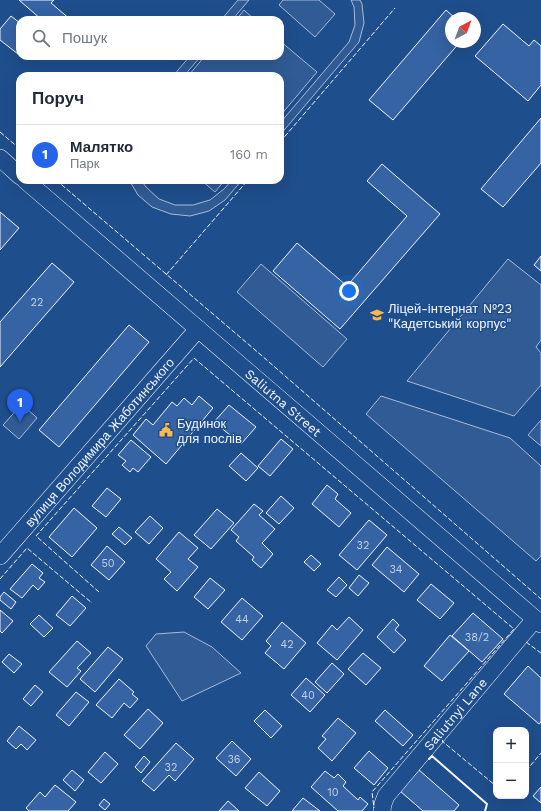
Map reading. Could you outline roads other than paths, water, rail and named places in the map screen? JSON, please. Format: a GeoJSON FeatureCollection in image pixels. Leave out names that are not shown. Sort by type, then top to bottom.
{"type":"FeatureCollection","features":[{"type":"Feature","properties":{"kind":"street"},"geometry":{"type":"LineString","coordinates":[[0,158],[16,172]]}},
{"type":"Feature","properties":{"kind":"street","name":"Saliutna Street"},"geometry":{"type":"LineString","coordinates":[[30,184],[538,622]]}},
{"type":"Feature","properties":{"kind":"street","name":"вулиця Володимира Жаботинського"},"geometry":{"type":"LineString","coordinates":[[0,556],[198,329]]}},
{"type":"Feature","properties":{"kind":"street","name":"Saliutnyi Lane"},"geometry":{"type":"LineString","coordinates":[[382,811],[386,796],[538,622]]}},
{"type":"Feature","properties":{"kind":"place","name":"Ліцей-інтернат №23 \"Кадетський корпус\""},"geometry":{"type":"Point","coordinates":[377,315]}},
{"type":"Feature","properties":{"kind":"place","name":"Малятко"},"geometry":{"type":"Point","coordinates":[20,422]}},
{"type":"Feature","properties":{"kind":"place","name":"Будинок для послів"},"geometry":{"type":"Point","coordinates":[166,430]}}]}
